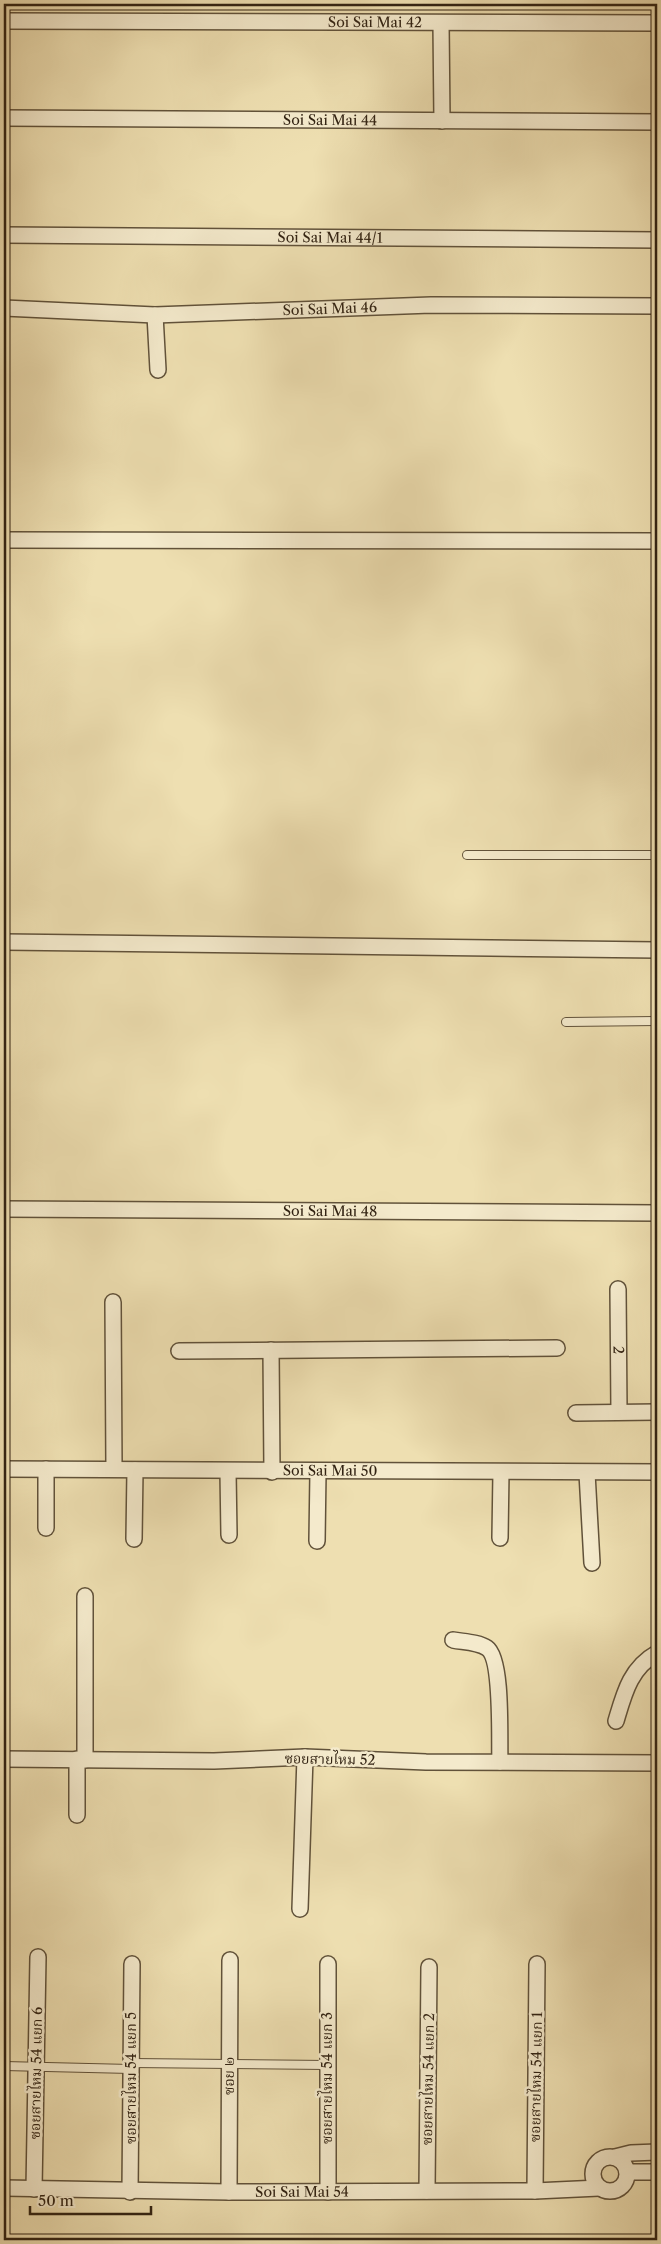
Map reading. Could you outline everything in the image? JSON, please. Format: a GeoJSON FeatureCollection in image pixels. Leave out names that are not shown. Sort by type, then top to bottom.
{"type":"FeatureCollection","features":[{"type":"Feature","properties":{"kind":"street","name":"Soi Sai Mai 42"},"geometry":{"type":"LineString","coordinates":[[4,21],[657,23]]}},
{"type":"Feature","properties":{"kind":"street"},"geometry":{"type":"LineString","coordinates":[[441,23],[442,121]]}},
{"type":"Feature","properties":{"kind":"street","name":"Soi Sai Mai 44"},"geometry":{"type":"LineString","coordinates":[[4,118],[657,122]]}},
{"type":"Feature","properties":{"kind":"street","name":"Soi Sai Mai 44/1"},"geometry":{"type":"LineString","coordinates":[[4,235],[657,240]]}},
{"type":"Feature","properties":{"kind":"street","name":"Soi Sai Mai 46"},"geometry":{"type":"LineString","coordinates":[[4,308],[155,315],[431,304],[657,306]]}},
{"type":"Feature","properties":{"kind":"street"},"geometry":{"type":"LineString","coordinates":[[155,315],[158,370]]}},
{"type":"Feature","properties":{"kind":"street"},"geometry":{"type":"LineString","coordinates":[[4,540],[657,541]]}},
{"type":"Feature","properties":{"kind":"street"},"geometry":{"type":"LineString","coordinates":[[4,942],[657,950]]}},
{"type":"Feature","properties":{"kind":"street","name":"Soi Sai Mai 48"},"geometry":{"type":"LineString","coordinates":[[4,1209],[657,1213]]}},
{"type":"Feature","properties":{"kind":"street","name":"2"},"geometry":{"type":"LineString","coordinates":[[618,1289],[619,1412]]}},
{"type":"Feature","properties":{"kind":"street"},"geometry":{"type":"LineString","coordinates":[[113,1302],[114,1469]]}},
{"type":"Feature","properties":{"kind":"street"},"geometry":{"type":"LineString","coordinates":[[179,1351],[558,1348]]}},
{"type":"Feature","properties":{"kind":"street"},"geometry":{"type":"LineString","coordinates":[[271,1350],[272,1472]]}},
{"type":"Feature","properties":{"kind":"street"},"geometry":{"type":"LineString","coordinates":[[576,1414],[657,1412]]}},
{"type":"Feature","properties":{"kind":"street","name":"Soi Sai Mai 50"},"geometry":{"type":"LineString","coordinates":[[4,1469],[228,1472],[657,1472]]}},
{"type":"Feature","properties":{"kind":"street"},"geometry":{"type":"LineString","coordinates":[[46,1469],[46,1528]]}},
{"type":"Feature","properties":{"kind":"street"},"geometry":{"type":"LineString","coordinates":[[134,1539],[135,1470]]}},
{"type":"Feature","properties":{"kind":"street"},"geometry":{"type":"LineString","coordinates":[[228,1472],[229,1535]]}},
{"type":"Feature","properties":{"kind":"street"},"geometry":{"type":"LineString","coordinates":[[317,1541],[318,1472]]}},
{"type":"Feature","properties":{"kind":"street"},"geometry":{"type":"LineString","coordinates":[[500,1538],[501,1472]]}},
{"type":"Feature","properties":{"kind":"street"},"geometry":{"type":"LineString","coordinates":[[587,1473],[592,1563]]}},
{"type":"Feature","properties":{"kind":"street"},"geometry":{"type":"LineString","coordinates":[[77,1815],[81,1760],[85,1596]]}},
{"type":"Feature","properties":{"kind":"street"},"geometry":{"type":"LineString","coordinates":[[453,1640],[479,1645],[488,1649],[493,1657],[497,1675],[500,1762]]}},
{"type":"Feature","properties":{"kind":"street"},"geometry":{"type":"LineString","coordinates":[[616,1721],[627,1684],[639,1667],[657,1654]]}},
{"type":"Feature","properties":{"kind":"street"},"geometry":{"type":"LineString","coordinates":[[300,1909],[306,1757]]}},
{"type":"Feature","properties":{"kind":"street","name":"ซอยสายไหม 52"},"geometry":{"type":"LineString","coordinates":[[4,1759],[214,1762],[306,1757],[500,1762],[657,1762]]}},
{"type":"Feature","properties":{"kind":"street","name":"ซอยสายไหม 54 แยก 6"},"geometry":{"type":"LineString","coordinates":[[34,2188],[38,1957]]}},
{"type":"Feature","properties":{"kind":"street","name":"ซอย ๒"},"geometry":{"type":"LineString","coordinates":[[229,2192],[230,1960]]}},
{"type":"Feature","properties":{"kind":"street","name":"ซอยสายไหม 54 แยก 5"},"geometry":{"type":"LineString","coordinates":[[130,2192],[132,1964]]}},
{"type":"Feature","properties":{"kind":"street","name":"ซอยสายไหม 54 แยก 3"},"geometry":{"type":"LineString","coordinates":[[328,1964],[328,2192]]}},
{"type":"Feature","properties":{"kind":"street","name":"ซอยสายไหม 54 แยก 1"},"geometry":{"type":"LineString","coordinates":[[535,2191],[537,1964]]}},
{"type":"Feature","properties":{"kind":"street","name":"ซอยสายไหม 54 แยก 2"},"geometry":{"type":"LineString","coordinates":[[427,2191],[429,1967]]}},
{"type":"Feature","properties":{"kind":"street"},"geometry":{"type":"LineString","coordinates":[[615,2157],[621,2160],[627,2172],[623,2184],[618,2189],[605,2191],[599,2188],[592,2176],[593,2169],[602,2158],[631,2153],[657,2152]]}},
{"type":"Feature","properties":{"kind":"street"},"geometry":{"type":"LineString","coordinates":[[627,2172],[657,2172]]}},
{"type":"Feature","properties":{"kind":"street","name":"Soi Sai Mai 54"},"geometry":{"type":"LineString","coordinates":[[4,2188],[130,2192],[328,2192],[535,2191],[599,2188]]}},
{"type":"Feature","properties":{"kind":"lane"},"geometry":{"type":"LineString","coordinates":[[467,855],[657,854]]}},
{"type":"Feature","properties":{"kind":"lane"},"geometry":{"type":"LineString","coordinates":[[566,1022],[657,1021]]}},
{"type":"Feature","properties":{"kind":"lane"},"geometry":{"type":"LineString","coordinates":[[4,2066],[327,2065]]}}]}
